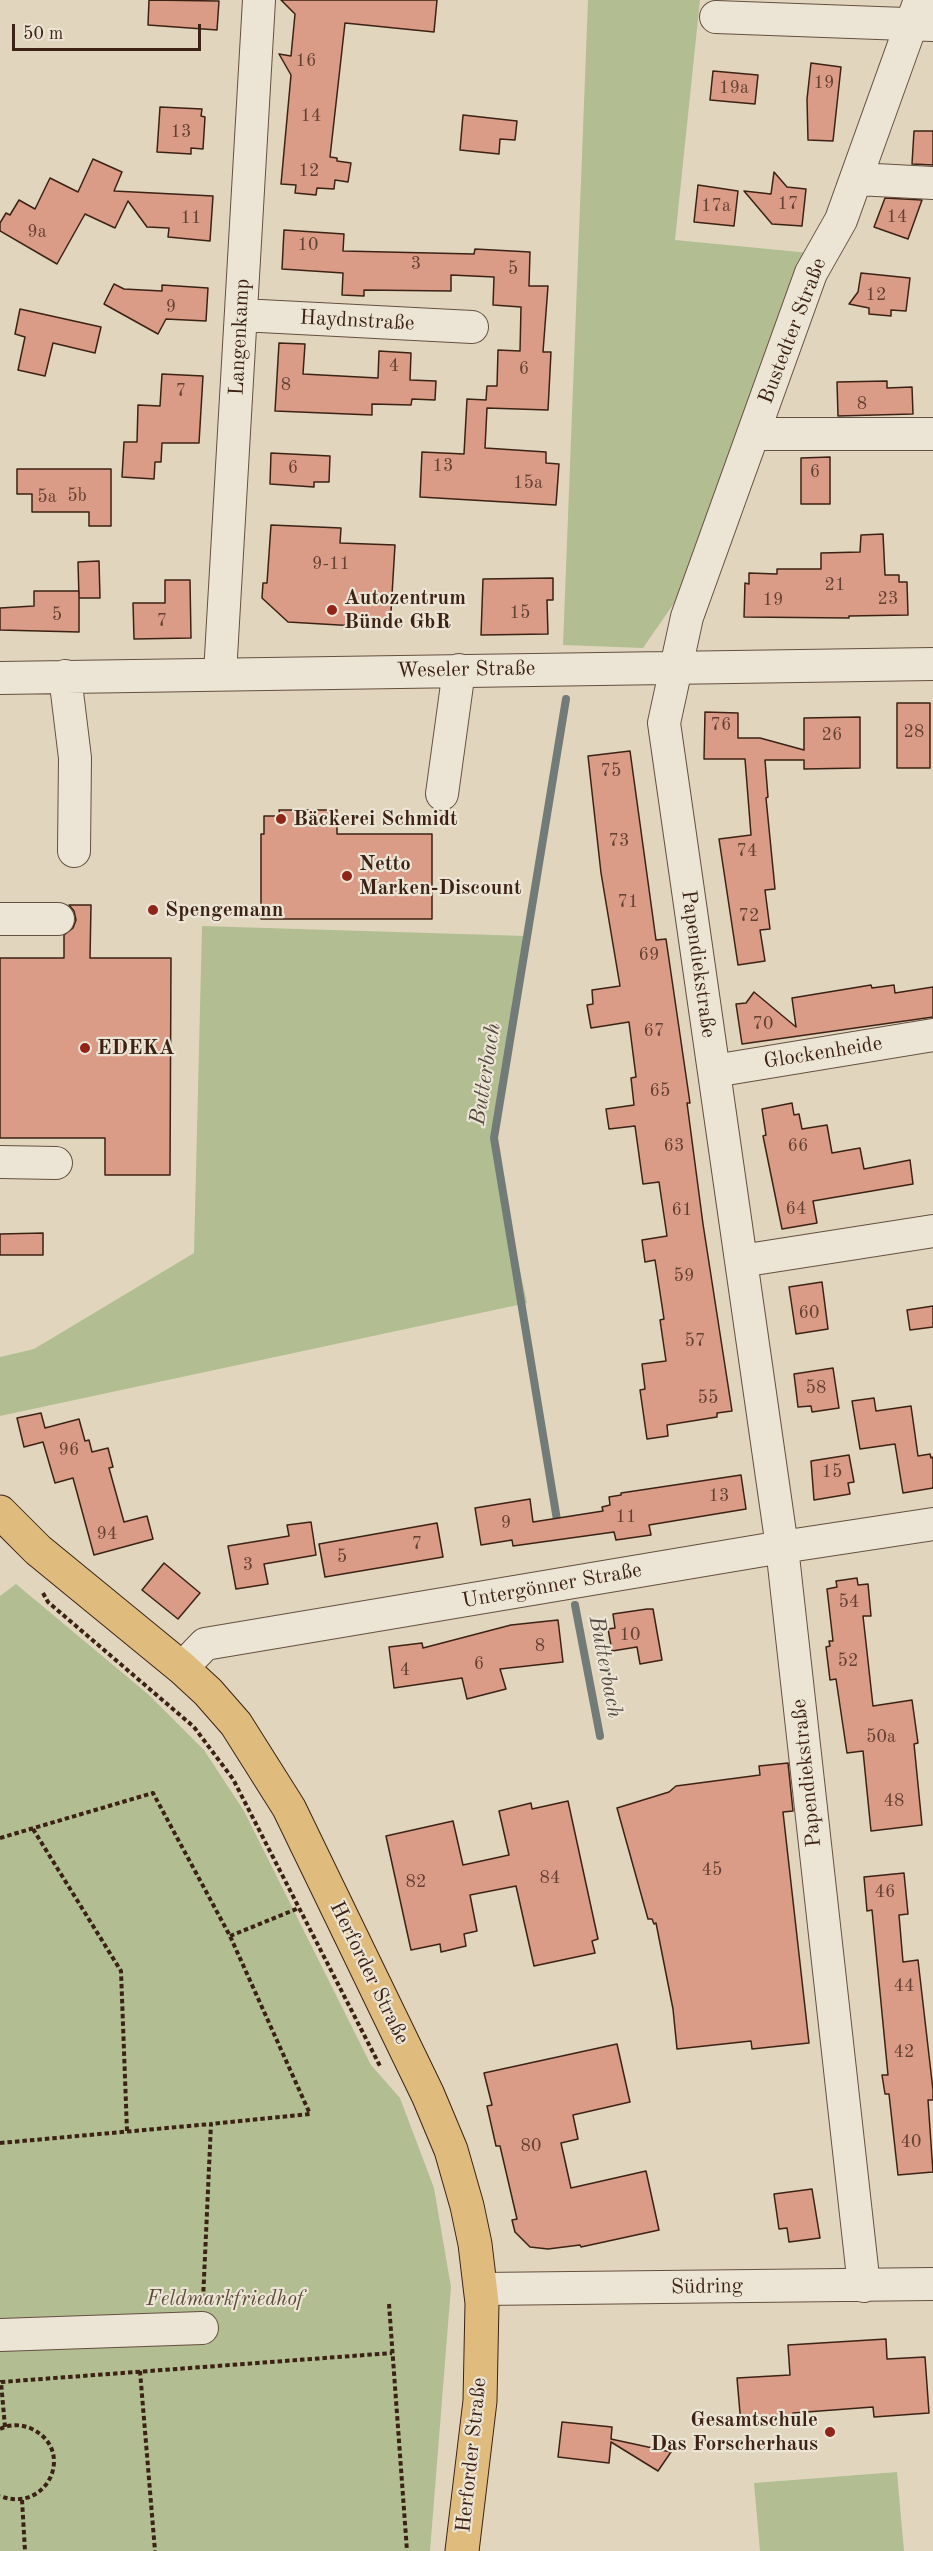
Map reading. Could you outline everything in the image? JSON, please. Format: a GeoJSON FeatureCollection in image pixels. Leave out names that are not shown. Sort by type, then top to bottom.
{"type":"FeatureCollection","features":[{"type":"Feature","properties":{"kind":"main road","name":"Herforder Straße"},"geometry":{"type":"LineString","coordinates":[[0,1512],[38,1550],[182,1668],[208,1692],[236,1724],[289,1808],[428,2095],[451,2150],[475,2244],[481,2289],[480,2401],[462,2551]]}},
{"type":"Feature","properties":{"kind":"street","name":"Langenkamp"},"geometry":{"type":"LineString","coordinates":[[220,674],[259,0]]}},
{"type":"Feature","properties":{"kind":"street"},"geometry":{"type":"LineString","coordinates":[[716,17],[922,16]]}},
{"type":"Feature","properties":{"kind":"street","name":"Bustedter Straße"},"geometry":{"type":"LineString","coordinates":[[676,667],[687,617],[811,273],[841,220],[922,16]]}},
{"type":"Feature","properties":{"kind":"street"},"geometry":{"type":"LineString","coordinates":[[857,179],[933,183]]}},
{"type":"Feature","properties":{"kind":"street","name":"Haydnstraße"},"geometry":{"type":"LineString","coordinates":[[241,315],[472,327]]}},
{"type":"Feature","properties":{"kind":"street"},"geometry":{"type":"LineString","coordinates":[[754,434],[933,434]]}},
{"type":"Feature","properties":{"kind":"street","name":"Weseler Straße"},"geometry":{"type":"LineString","coordinates":[[0,678],[933,664]]}},
{"type":"Feature","properties":{"kind":"street","name":"Papendiekstraße"},"geometry":{"type":"LineString","coordinates":[[676,667],[664,723],[782,1547],[864,2286]]}},
{"type":"Feature","properties":{"kind":"street"},"geometry":{"type":"LineString","coordinates":[[441,794],[459,670]]}},
{"type":"Feature","properties":{"kind":"street"},"geometry":{"type":"LineString","coordinates":[[65,676],[75,758],[74,851]]}},
{"type":"Feature","properties":{"kind":"street"},"geometry":{"type":"LineString","coordinates":[[0,919],[58,919]]}},
{"type":"Feature","properties":{"kind":"street","name":"Glockenheide"},"geometry":{"type":"LineString","coordinates":[[714,1071],[933,1035]]}},
{"type":"Feature","properties":{"kind":"street"},"geometry":{"type":"LineString","coordinates":[[0,1162],[56,1163]]}},
{"type":"Feature","properties":{"kind":"street"},"geometry":{"type":"LineString","coordinates":[[741,1261],[933,1231]]}},
{"type":"Feature","properties":{"kind":"street","name":"Untergönner Straße"},"geometry":{"type":"LineString","coordinates":[[182,1668],[205,1644],[782,1547],[933,1524]]}},
{"type":"Feature","properties":{"kind":"street","name":"Südring"},"geometry":{"type":"LineString","coordinates":[[481,2289],[933,2284]]}},
{"type":"Feature","properties":{"kind":"street"},"geometry":{"type":"LineString","coordinates":[[0,2336],[202,2328]]}},
{"type":"Feature","properties":{"kind":"path"},"geometry":{"type":"LineString","coordinates":[[38,1550],[34,1577],[48,1602],[194,1727],[233,1779],[375,2060],[381,2067]]}},
{"type":"Feature","properties":{"kind":"path"},"geometry":{"type":"LineString","coordinates":[[0,1838],[153,1793],[230,1936],[310,2114],[0,2141]]}},
{"type":"Feature","properties":{"kind":"path"},"geometry":{"type":"LineString","coordinates":[[33,1829],[121,1971],[127,2131]]}},
{"type":"Feature","properties":{"kind":"path"},"geometry":{"type":"LineString","coordinates":[[230,1936],[331,1895]]}},
{"type":"Feature","properties":{"kind":"path"},"geometry":{"type":"LineString","coordinates":[[202,2328],[211,2124]]}},
{"type":"Feature","properties":{"kind":"path"},"geometry":{"type":"LineString","coordinates":[[389,2304],[407,2551]]}},
{"type":"Feature","properties":{"kind":"path"},"geometry":{"type":"LineString","coordinates":[[0,2496],[22,2500],[34,2496],[44,2488],[51,2477],[54,2464],[48,2442],[39,2433],[17,2425],[2,2428],[1,2382],[392,2353]]}},
{"type":"Feature","properties":{"kind":"path"},"geometry":{"type":"LineString","coordinates":[[140,2372],[155,2551]]}},
{"type":"Feature","properties":{"kind":"path"},"geometry":{"type":"LineString","coordinates":[[22,2500],[25,2551]]}},
{"type":"Feature","properties":{"kind":"green space"},"geometry":{"type":"Polygon","coordinates":[[[588,0],[700,0],[675,240],[810,253],[686,586],[643,648],[563,645],[588,0]]]}},
{"type":"Feature","properties":{"kind":"green space"},"geometry":{"type":"Polygon","coordinates":[[[202,926],[527,936],[492,1140],[527,1303],[0,1416],[0,1357],[34,1349],[194,1253],[202,926]]]}},
{"type":"Feature","properties":{"kind":"green space","name":"Feldmarkfriedhof"},"geometry":{"type":"Polygon","coordinates":[[[16,1584],[149,1695],[204,1750],[244,1811],[371,2065],[400,2098],[434,2188],[451,2287],[430,2551],[0,2551],[0,1596],[16,1584]]]}},
{"type":"Feature","properties":{"kind":"green space"},"geometry":{"type":"Polygon","coordinates":[[[897,2472],[904,2551],[760,2551],[754,2483],[897,2472]]]}},
{"type":"Feature","properties":{"kind":"building"},"geometry":{"type":"Polygon","coordinates":[[[149,0],[219,1],[217,30],[148,25],[149,0]]]}},
{"type":"Feature","properties":{"kind":"building"},"geometry":{"type":"Polygon","coordinates":[[[281,0],[437,0],[434,32],[345,23],[330,157],[337,158],[337,161],[351,163],[348,182],[335,180],[334,189],[317,188],[316,195],[295,193],[296,185],[281,184],[291,75],[279,54],[291,56],[295,14],[281,0]]]}},
{"type":"Feature","properties":{"kind":"building"},"geometry":{"type":"Polygon","coordinates":[[[811,63],[841,67],[833,141],[808,140],[807,99],[811,63]]]}},
{"type":"Feature","properties":{"kind":"building"},"geometry":{"type":"Polygon","coordinates":[[[713,71],[758,75],[755,104],[710,100],[713,71]]]}},
{"type":"Feature","properties":{"kind":"building"},"geometry":{"type":"Polygon","coordinates":[[[160,107],[202,109],[201,116],[205,117],[203,149],[191,148],[191,154],[157,152],[160,107]]]}},
{"type":"Feature","properties":{"kind":"building"},"geometry":{"type":"Polygon","coordinates":[[[463,115],[517,121],[515,140],[500,139],[499,154],[460,150],[463,115]]]}},
{"type":"Feature","properties":{"kind":"building"},"geometry":{"type":"Polygon","coordinates":[[[914,131],[933,131],[933,165],[912,164],[914,131]]]}},
{"type":"Feature","properties":{"kind":"building"},"geometry":{"type":"Polygon","coordinates":[[[93,159],[122,172],[114,191],[213,196],[210,241],[168,237],[169,228],[147,227],[128,201],[115,228],[85,214],[57,264],[0,231],[0,223],[6,213],[10,215],[19,200],[35,209],[50,178],[78,192],[93,159]]]}},
{"type":"Feature","properties":{"kind":"building"},"geometry":{"type":"Polygon","coordinates":[[[774,172],[787,187],[806,189],[802,226],[772,224],[744,191],[771,194],[774,172]]]}},
{"type":"Feature","properties":{"kind":"building"},"geometry":{"type":"Polygon","coordinates":[[[698,185],[738,191],[734,226],[694,222],[698,185]]]}},
{"type":"Feature","properties":{"kind":"building"},"geometry":{"type":"Polygon","coordinates":[[[885,198],[922,200],[908,239],[874,227],[885,198]]]}},
{"type":"Feature","properties":{"kind":"building"},"geometry":{"type":"Polygon","coordinates":[[[284,230],[344,234],[343,251],[474,254],[475,249],[530,252],[529,286],[548,286],[543,352],[551,352],[548,410],[487,408],[485,448],[546,452],[546,463],[559,464],[556,505],[420,497],[422,452],[464,454],[467,399],[486,400],[487,386],[497,386],[498,350],[520,351],[521,307],[493,305],[494,277],[451,275],[451,291],[364,290],[364,296],[342,295],[343,273],[282,269],[284,230]]]}},
{"type":"Feature","properties":{"kind":"building"},"geometry":{"type":"Polygon","coordinates":[[[861,273],[910,278],[906,311],[891,310],[891,316],[869,314],[869,308],[849,304],[858,292],[861,273]]]}},
{"type":"Feature","properties":{"kind":"building"},"geometry":{"type":"Polygon","coordinates":[[[114,284],[124,289],[162,291],[162,285],[208,288],[206,321],[166,319],[158,334],[104,304],[114,284]]]}},
{"type":"Feature","properties":{"kind":"building"},"geometry":{"type":"Polygon","coordinates":[[[20,309],[101,327],[95,353],[53,343],[45,376],[18,370],[25,337],[15,334],[20,309]]]}},
{"type":"Feature","properties":{"kind":"building"},"geometry":{"type":"Polygon","coordinates":[[[279,343],[305,344],[303,374],[378,378],[379,351],[411,353],[410,380],[436,381],[435,400],[412,399],[411,405],[372,404],[372,415],[275,411],[279,343]]]}},
{"type":"Feature","properties":{"kind":"building"},"geometry":{"type":"Polygon","coordinates":[[[162,374],[203,376],[199,443],[162,443],[161,462],[155,462],[154,479],[122,477],[124,442],[137,442],[138,405],[160,406],[162,374]]]}},
{"type":"Feature","properties":{"kind":"building"},"geometry":{"type":"Polygon","coordinates":[[[887,381],[887,388],[912,387],[913,414],[838,416],[837,382],[887,381]]]}},
{"type":"Feature","properties":{"kind":"building"},"geometry":{"type":"Polygon","coordinates":[[[271,453],[330,456],[329,482],[314,482],[314,487],[270,484],[271,453]]]}},
{"type":"Feature","properties":{"kind":"building"},"geometry":{"type":"Polygon","coordinates":[[[830,457],[830,504],[801,504],[801,458],[830,457]]]}},
{"type":"Feature","properties":{"kind":"building"},"geometry":{"type":"Polygon","coordinates":[[[17,469],[111,469],[111,526],[89,526],[89,512],[32,512],[32,494],[17,494],[17,469]]]}},
{"type":"Feature","properties":{"kind":"building"},"geometry":{"type":"Polygon","coordinates":[[[271,525],[341,528],[340,543],[395,545],[390,628],[288,622],[262,598],[263,583],[267,583],[271,525]]]}},
{"type":"Feature","properties":{"kind":"building"},"geometry":{"type":"Polygon","coordinates":[[[883,534],[885,575],[899,575],[899,582],[907,582],[908,615],[849,616],[849,618],[744,617],[745,583],[749,584],[749,573],[777,574],[777,569],[821,569],[821,553],[860,552],[861,535],[883,534]]]}},
{"type":"Feature","properties":{"kind":"building"},"geometry":{"type":"Polygon","coordinates":[[[99,561],[100,598],[79,598],[78,562],[99,561]]]}},
{"type":"Feature","properties":{"kind":"building"},"geometry":{"type":"Polygon","coordinates":[[[553,578],[553,600],[547,600],[548,634],[481,635],[483,579],[553,578]]]}},
{"type":"Feature","properties":{"kind":"building"},"geometry":{"type":"Polygon","coordinates":[[[165,580],[190,580],[191,638],[134,639],[133,603],[165,603],[165,580]]]}},
{"type":"Feature","properties":{"kind":"building"},"geometry":{"type":"Polygon","coordinates":[[[34,591],[79,591],[79,632],[0,630],[0,608],[34,606],[34,591]]]}},
{"type":"Feature","properties":{"kind":"building"},"geometry":{"type":"Polygon","coordinates":[[[897,703],[930,703],[930,768],[897,768],[897,703]]]}},
{"type":"Feature","properties":{"kind":"building"},"geometry":{"type":"Polygon","coordinates":[[[705,712],[738,713],[738,738],[760,738],[804,750],[804,718],[860,717],[860,768],[804,769],[804,760],[765,760],[768,797],[766,798],[775,889],[765,890],[770,929],[760,930],[765,961],[738,965],[719,839],[751,835],[745,759],[704,759],[705,712]]]}},
{"type":"Feature","properties":{"kind":"building"},"geometry":{"type":"Polygon","coordinates":[[[630,751],[656,940],[666,939],[690,1103],[687,1103],[703,1224],[732,1411],[717,1413],[717,1417],[667,1425],[668,1436],[647,1439],[640,1390],[645,1389],[642,1364],[666,1361],[660,1320],[664,1319],[655,1260],[645,1262],[642,1240],[667,1236],[659,1182],[643,1184],[635,1126],[609,1129],[606,1109],[634,1105],[631,1078],[636,1077],[629,1022],[591,1028],[587,1005],[593,1004],[592,990],[620,986],[601,873],[588,756],[630,751]]]}},
{"type":"Feature","properties":{"kind":"building","name":"Netto Marken-Discount"},"geometry":{"type":"Polygon","coordinates":[[[279,810],[337,810],[337,834],[432,834],[432,919],[261,919],[261,834],[264,834],[264,816],[280,816],[279,810]]]}},
{"type":"Feature","properties":{"kind":"building","name":"EDEKA"},"geometry":{"type":"Polygon","coordinates":[[[69,905],[91,905],[90,958],[171,958],[170,1175],[105,1175],[105,1138],[0,1138],[0,958],[64,958],[64,935],[73,928],[76,920],[74,911],[69,905]]]}},
{"type":"Feature","properties":{"kind":"building"},"geometry":{"type":"Polygon","coordinates":[[[871,985],[872,988],[894,985],[895,993],[933,987],[933,1017],[742,1044],[736,1004],[746,1003],[754,992],[796,1027],[792,998],[871,985]]]}},
{"type":"Feature","properties":{"kind":"building"},"geometry":{"type":"Polygon","coordinates":[[[792,1103],[794,1115],[799,1114],[802,1129],[827,1125],[832,1153],[860,1148],[864,1169],[910,1160],[913,1184],[813,1201],[817,1223],[782,1229],[763,1136],[766,1135],[762,1109],[792,1103]]]}},
{"type":"Feature","properties":{"kind":"building"},"geometry":{"type":"Polygon","coordinates":[[[43,1233],[43,1255],[0,1255],[0,1234],[43,1233]]]}},
{"type":"Feature","properties":{"kind":"building"},"geometry":{"type":"Polygon","coordinates":[[[822,1282],[828,1329],[796,1334],[789,1287],[822,1282]]]}},
{"type":"Feature","properties":{"kind":"building"},"geometry":{"type":"Polygon","coordinates":[[[933,1306],[933,1327],[910,1330],[907,1310],[933,1306]]]}},
{"type":"Feature","properties":{"kind":"building"},"geometry":{"type":"Polygon","coordinates":[[[833,1368],[839,1408],[812,1412],[811,1406],[798,1407],[794,1374],[833,1368]]]}},
{"type":"Feature","properties":{"kind":"building"},"geometry":{"type":"Polygon","coordinates":[[[874,1398],[876,1411],[911,1406],[918,1456],[930,1454],[931,1458],[933,1457],[933,1488],[903,1493],[895,1444],[860,1449],[852,1401],[874,1398]]]}},
{"type":"Feature","properties":{"kind":"building"},"geometry":{"type":"Polygon","coordinates":[[[41,1413],[45,1428],[79,1419],[85,1441],[89,1440],[92,1452],[108,1448],[113,1467],[109,1468],[124,1522],[147,1516],[153,1539],[94,1555],[73,1478],[55,1483],[43,1442],[24,1447],[17,1418],[41,1413]]]}},
{"type":"Feature","properties":{"kind":"building"},"geometry":{"type":"Polygon","coordinates":[[[849,1455],[854,1482],[848,1483],[850,1494],[814,1500],[811,1461],[849,1455]]]}},
{"type":"Feature","properties":{"kind":"building"},"geometry":{"type":"Polygon","coordinates":[[[741,1475],[746,1509],[649,1525],[651,1535],[616,1540],[614,1532],[513,1546],[512,1540],[481,1545],[475,1508],[530,1499],[533,1522],[603,1511],[602,1507],[610,1505],[609,1497],[621,1495],[621,1493],[741,1475]]]}},
{"type":"Feature","properties":{"kind":"building"},"geometry":{"type":"Polygon","coordinates":[[[311,1522],[316,1555],[264,1564],[268,1584],[236,1589],[228,1546],[289,1536],[287,1525],[311,1522]]]}},
{"type":"Feature","properties":{"kind":"building"},"geometry":{"type":"Polygon","coordinates":[[[437,1523],[443,1557],[325,1577],[319,1544],[437,1523]]]}},
{"type":"Feature","properties":{"kind":"building"},"geometry":{"type":"Polygon","coordinates":[[[164,1563],[200,1593],[178,1619],[142,1590],[164,1563]]]}},
{"type":"Feature","properties":{"kind":"building"},"geometry":{"type":"Polygon","coordinates":[[[857,1578],[858,1585],[868,1584],[871,1616],[863,1616],[873,1706],[912,1700],[918,1743],[914,1744],[922,1825],[871,1831],[863,1751],[847,1753],[836,1679],[830,1680],[826,1647],[830,1646],[829,1641],[833,1641],[827,1589],[837,1587],[836,1581],[857,1578]]]}},
{"type":"Feature","properties":{"kind":"building"},"geometry":{"type":"Polygon","coordinates":[[[653,1609],[662,1660],[640,1664],[637,1647],[612,1651],[608,1629],[615,1628],[613,1614],[653,1609]]]}},
{"type":"Feature","properties":{"kind":"building"},"geometry":{"type":"Polygon","coordinates":[[[558,1620],[563,1662],[500,1669],[506,1689],[467,1699],[462,1678],[394,1688],[389,1647],[422,1643],[423,1648],[511,1625],[558,1620]]]}},
{"type":"Feature","properties":{"kind":"building"},"geometry":{"type":"Polygon","coordinates":[[[788,1763],[793,1811],[783,1812],[809,2043],[752,2049],[751,2041],[677,2049],[673,2009],[656,1923],[648,1919],[617,1808],[669,1792],[676,1786],[760,1775],[759,1766],[788,1763]]]}},
{"type":"Feature","properties":{"kind":"building"},"geometry":{"type":"Polygon","coordinates":[[[568,1801],[598,1939],[592,1941],[595,1953],[534,1966],[516,1886],[470,1895],[477,1931],[464,1934],[466,1946],[441,1952],[440,1944],[411,1950],[386,1836],[453,1821],[463,1865],[509,1855],[499,1811],[531,1803],[532,1809],[568,1801]]]}},
{"type":"Feature","properties":{"kind":"building"},"geometry":{"type":"Polygon","coordinates":[[[904,1873],[908,1914],[899,1915],[903,1962],[918,1960],[933,2090],[933,2100],[928,2100],[933,2172],[898,2175],[889,2094],[885,2094],[882,2075],[888,2075],[872,1910],[867,1911],[864,1877],[904,1873]]]}},
{"type":"Feature","properties":{"kind":"building"},"geometry":{"type":"Polygon","coordinates":[[[617,2044],[630,2102],[573,2115],[578,2139],[561,2143],[571,2188],[646,2171],[659,2230],[581,2247],[580,2245],[548,2249],[530,2247],[515,2232],[512,2220],[517,2219],[500,2146],[496,2146],[487,2106],[492,2105],[484,2073],[617,2044]]]}},
{"type":"Feature","properties":{"kind":"building"},"geometry":{"type":"Polygon","coordinates":[[[812,2189],[820,2238],[789,2242],[787,2228],[779,2229],[774,2194],[812,2189]]]}},
{"type":"Feature","properties":{"kind":"building"},"geometry":{"type":"Polygon","coordinates":[[[886,2339],[887,2359],[925,2357],[929,2413],[874,2417],[873,2407],[793,2413],[794,2422],[741,2425],[737,2378],[790,2375],[788,2345],[886,2339]]]}},
{"type":"Feature","properties":{"kind":"building"},"geometry":{"type":"Polygon","coordinates":[[[562,2422],[612,2427],[611,2439],[671,2452],[658,2471],[611,2442],[609,2463],[558,2457],[562,2422]]]}},
{"type":"Feature","properties":{"kind":"waterway","name":"Butterbach"},"geometry":{"type":"LineString","coordinates":[[558,1526],[494,1138],[566,699]]}},
{"type":"Feature","properties":{"kind":"waterway","name":"Butterbach"},"geometry":{"type":"LineString","coordinates":[[575,1605],[600,1736]]}},
{"type":"Feature","properties":{"kind":"place","name":"Autozentrum Bünde GbR"},"geometry":{"type":"Point","coordinates":[332,610]}},
{"type":"Feature","properties":{"kind":"place","name":"Bäckerei Schmidt"},"geometry":{"type":"Point","coordinates":[281,819]}},
{"type":"Feature","properties":{"kind":"place","name":"Netto Marken-Discount"},"geometry":{"type":"Point","coordinates":[347,876]}},
{"type":"Feature","properties":{"kind":"place","name":"Spengemann"},"geometry":{"type":"Point","coordinates":[153,910]}},
{"type":"Feature","properties":{"kind":"place","name":"EDEKA"},"geometry":{"type":"Point","coordinates":[85,1048]}},
{"type":"Feature","properties":{"kind":"place","name":"Gesamtschule Das Forscherhaus"},"geometry":{"type":"Point","coordinates":[830,2432]}}]}
